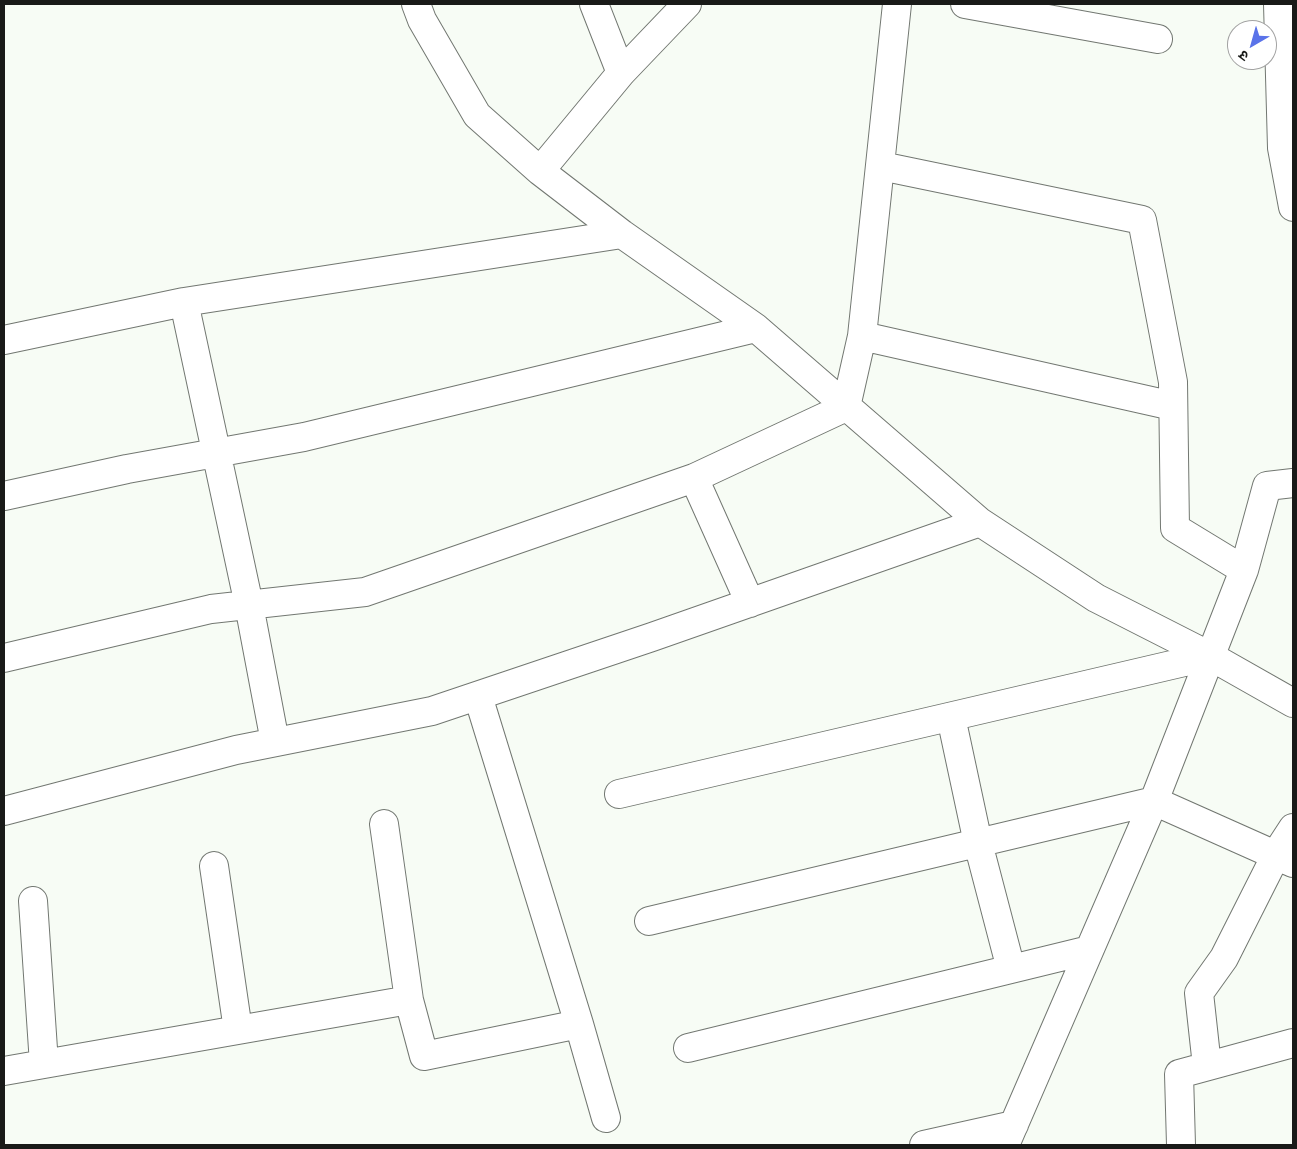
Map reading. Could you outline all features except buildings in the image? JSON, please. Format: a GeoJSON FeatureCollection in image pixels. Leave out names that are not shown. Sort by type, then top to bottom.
{"type":"FeatureCollection","features":[{"type":"Feature","properties":{"kind":"street"},"geometry":{"type":"LineString","coordinates":[[416,4],[422,20],[478,115],[540,171],[622,234],[756,328],[980,522],[1096,598],[1210,656],[1293,703]]}},
{"type":"Feature","properties":{"kind":"street"},"geometry":{"type":"LineString","coordinates":[[594,4],[621,73]]}},
{"type":"Feature","properties":{"kind":"street"},"geometry":{"type":"LineString","coordinates":[[540,171],[621,73],[687,4]]}},
{"type":"Feature","properties":{"kind":"street"},"geometry":{"type":"LineString","coordinates":[[846,407],[862,336],[897,4]]}},
{"type":"Feature","properties":{"kind":"street"},"geometry":{"type":"LineString","coordinates":[[965,4],[1158,39]]}},
{"type":"Feature","properties":{"kind":"street"},"geometry":{"type":"LineString","coordinates":[[1278,4],[1282,148],[1293,207]]}},
{"type":"Feature","properties":{"kind":"street"},"geometry":{"type":"LineString","coordinates":[[881,166],[1142,220],[1172,382],[1175,528],[1244,570]]}},
{"type":"Feature","properties":{"kind":"street"},"geometry":{"type":"LineString","coordinates":[[4,340],[184,302],[622,234]]}},
{"type":"Feature","properties":{"kind":"street"},"geometry":{"type":"LineString","coordinates":[[184,302],[249,605],[275,742]]}},
{"type":"Feature","properties":{"kind":"street"},"geometry":{"type":"LineString","coordinates":[[4,496],[127,469],[304,437],[756,328]]}},
{"type":"Feature","properties":{"kind":"street"},"geometry":{"type":"LineString","coordinates":[[862,336],[1173,406]]}},
{"type":"Feature","properties":{"kind":"street"},"geometry":{"type":"LineString","coordinates":[[4,658],[211,609],[365,592],[694,478],[846,407]]}},
{"type":"Feature","properties":{"kind":"street"},"geometry":{"type":"LineString","coordinates":[[694,478],[750,603]]}},
{"type":"Feature","properties":{"kind":"street"},"geometry":{"type":"LineString","coordinates":[[924,1145],[1009,1135],[1154,801],[1244,570],[1267,486],[1292,480]]}},
{"type":"Feature","properties":{"kind":"street"},"geometry":{"type":"LineString","coordinates":[[4,811],[236,750],[432,711],[750,603],[980,522]]}},
{"type":"Feature","properties":{"kind":"street"},"geometry":{"type":"LineString","coordinates":[[619,794],[1210,656]]}},
{"type":"Feature","properties":{"kind":"street"},"geometry":{"type":"LineString","coordinates":[[478,696],[606,1118]]}},
{"type":"Feature","properties":{"kind":"street"},"geometry":{"type":"LineString","coordinates":[[951,717],[978,843],[1011,969]]}},
{"type":"Feature","properties":{"kind":"street"},"geometry":{"type":"LineString","coordinates":[[649,921],[1154,801],[1285,859]]}},
{"type":"Feature","properties":{"kind":"street"},"geometry":{"type":"LineString","coordinates":[[384,824],[409,1000],[424,1056],[579,1024]]}},
{"type":"Feature","properties":{"kind":"street"},"geometry":{"type":"LineString","coordinates":[[1285,859],[1278,851],[1293,828]]}},
{"type":"Feature","properties":{"kind":"street"},"geometry":{"type":"LineString","coordinates":[[1207,1066],[1199,993],[1224,958],[1285,859]]}},
{"type":"Feature","properties":{"kind":"street"},"geometry":{"type":"LineString","coordinates":[[214,866],[238,1030]]}},
{"type":"Feature","properties":{"kind":"street"},"geometry":{"type":"LineString","coordinates":[[33,901],[44,1064]]}},
{"type":"Feature","properties":{"kind":"street"},"geometry":{"type":"LineString","coordinates":[[688,1048],[1089,950]]}},
{"type":"Feature","properties":{"kind":"street"},"geometry":{"type":"LineString","coordinates":[[4,1071],[409,1000]]}},
{"type":"Feature","properties":{"kind":"street"},"geometry":{"type":"LineString","coordinates":[[1181,1145],[1179,1074],[1293,1043]]}}]}
